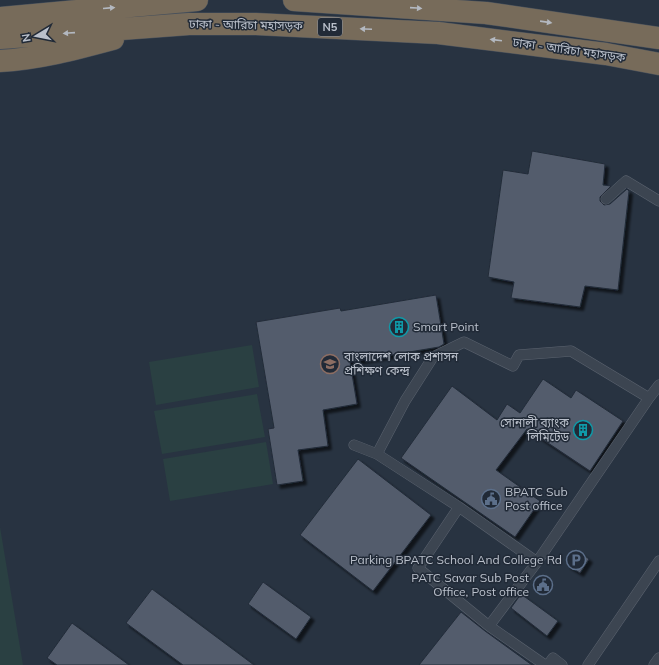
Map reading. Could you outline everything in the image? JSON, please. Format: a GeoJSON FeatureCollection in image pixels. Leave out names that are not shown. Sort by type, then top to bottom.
{"type":"FeatureCollection","features":[{"type":"Feature","properties":{"kind":"highway","name":"ঢাকা - আরিচা মহাসড়ক"},"geometry":{"type":"LineString","coordinates":[[0,18],[197,0]]}},
{"type":"Feature","properties":{"kind":"highway","name":"ঢাকা - আরিচা মহাসড়ক"},"geometry":{"type":"LineString","coordinates":[[294,0],[486,13],[659,38]]}},
{"type":"Feature","properties":{"kind":"highway","name":"ঢাকা - আরিচা মহাসড়ক"},"geometry":{"type":"LineString","coordinates":[[0,38],[189,24],[256,24],[438,33],[606,54],[659,64]]}},
{"type":"Feature","properties":{"kind":"highway"},"geometry":{"type":"LineString","coordinates":[[0,61],[15,60],[83,48],[154,26]]}},
{"type":"Feature","properties":{"kind":"lane"},"geometry":{"type":"LineString","coordinates":[[606,199],[626,181],[659,200]]}},
{"type":"Feature","properties":{"kind":"lane"},"geometry":{"type":"LineString","coordinates":[[377,454],[405,401],[433,357],[464,342],[513,366],[519,355],[571,351],[649,398]]}},
{"type":"Feature","properties":{"kind":"lane"},"geometry":{"type":"LineString","coordinates":[[490,626],[537,562],[659,385]]}},
{"type":"Feature","properties":{"kind":"lane"},"geometry":{"type":"LineString","coordinates":[[354,445],[377,454],[459,507],[537,562]]}},
{"type":"Feature","properties":{"kind":"lane"},"geometry":{"type":"LineString","coordinates":[[459,507],[418,568],[490,626],[545,665]]}},
{"type":"Feature","properties":{"kind":"lane"},"geometry":{"type":"LineString","coordinates":[[588,665],[659,561]]}},
{"type":"Feature","properties":{"kind":"lane"},"geometry":{"type":"LineString","coordinates":[[548,665],[553,658],[562,665]]}},
{"type":"Feature","properties":{"kind":"lane"},"geometry":{"type":"LineString","coordinates":[[654,665],[659,658]]}},
{"type":"Feature","properties":{"kind":"green space"},"geometry":{"type":"Polygon","coordinates":[[[252,345],[259,387],[156,405],[149,362],[252,345]]]}},
{"type":"Feature","properties":{"kind":"green space"},"geometry":{"type":"Polygon","coordinates":[[[257,394],[265,437],[162,454],[154,411],[257,394]]]}},
{"type":"Feature","properties":{"kind":"green space"},"geometry":{"type":"Polygon","coordinates":[[[266,442],[273,484],[170,501],[163,459],[266,442]]]}},
{"type":"Feature","properties":{"kind":"green space"},"geometry":{"type":"Polygon","coordinates":[[[0,527],[23,665],[0,665],[0,527]]]}},
{"type":"Feature","properties":{"kind":"building"},"geometry":{"type":"Polygon","coordinates":[[[532,151],[605,164],[603,185],[611,186],[600,197],[600,201],[604,205],[610,204],[627,189],[629,191],[618,290],[585,286],[580,307],[511,298],[514,282],[488,277],[503,170],[528,174],[532,151]]]}},
{"type":"Feature","properties":{"kind":"building"},"geometry":{"type":"Polygon","coordinates":[[[436,295],[444,344],[439,347],[350,362],[357,404],[323,410],[328,446],[298,450],[303,481],[277,485],[268,429],[274,428],[256,322],[340,308],[341,311],[436,295]]]}},
{"type":"Feature","properties":{"kind":"building"},"geometry":{"type":"Polygon","coordinates":[[[543,379],[571,398],[576,390],[623,421],[590,471],[527,429],[496,470],[540,501],[515,537],[401,458],[452,386],[497,420],[507,404],[520,413],[543,379]]]}},
{"type":"Feature","properties":{"kind":"building"},"geometry":{"type":"Polygon","coordinates":[[[358,459],[431,515],[373,591],[300,535],[358,459]]]}},
{"type":"Feature","properties":{"kind":"building"},"geometry":{"type":"Polygon","coordinates":[[[577,550],[589,559],[580,573],[567,565],[577,550]]]}},
{"type":"Feature","properties":{"kind":"building"},"geometry":{"type":"Polygon","coordinates":[[[263,582],[311,617],[296,639],[248,604],[263,582]]]}},
{"type":"Feature","properties":{"kind":"building"},"geometry":{"type":"Polygon","coordinates":[[[152,589],[254,665],[183,665],[126,623],[152,589]]]}},
{"type":"Feature","properties":{"kind":"building"},"geometry":{"type":"Polygon","coordinates":[[[521,594],[558,621],[547,636],[511,608],[521,594]]]}},
{"type":"Feature","properties":{"kind":"building"},"geometry":{"type":"Polygon","coordinates":[[[461,612],[485,631],[532,665],[419,665],[461,612]]]}},
{"type":"Feature","properties":{"kind":"building"},"geometry":{"type":"Polygon","coordinates":[[[72,623],[129,665],[57,665],[47,658],[72,623]]]}},
{"type":"Feature","properties":{"kind":"place","name":"Smart Point"},"geometry":{"type":"Point","coordinates":[399,327]}},
{"type":"Feature","properties":{"kind":"place","name":"বাংলাদেশ লোক প্রশাসন প্রশিক্ষণ কেন্দ্র"},"geometry":{"type":"Point","coordinates":[330,364]}},
{"type":"Feature","properties":{"kind":"place","name":"সোনালী ব্যাংক লিমিটেড"},"geometry":{"type":"Point","coordinates":[583,430]}},
{"type":"Feature","properties":{"kind":"place","name":"BPATC Sub Post office"},"geometry":{"type":"Point","coordinates":[491,499]}},
{"type":"Feature","properties":{"kind":"place","name":"Parking BPATC School And College Rd"},"geometry":{"type":"Point","coordinates":[576,560]}},
{"type":"Feature","properties":{"kind":"place","name":"PATC Savar Sub Post Office, Post office"},"geometry":{"type":"Point","coordinates":[543,585]}}]}
